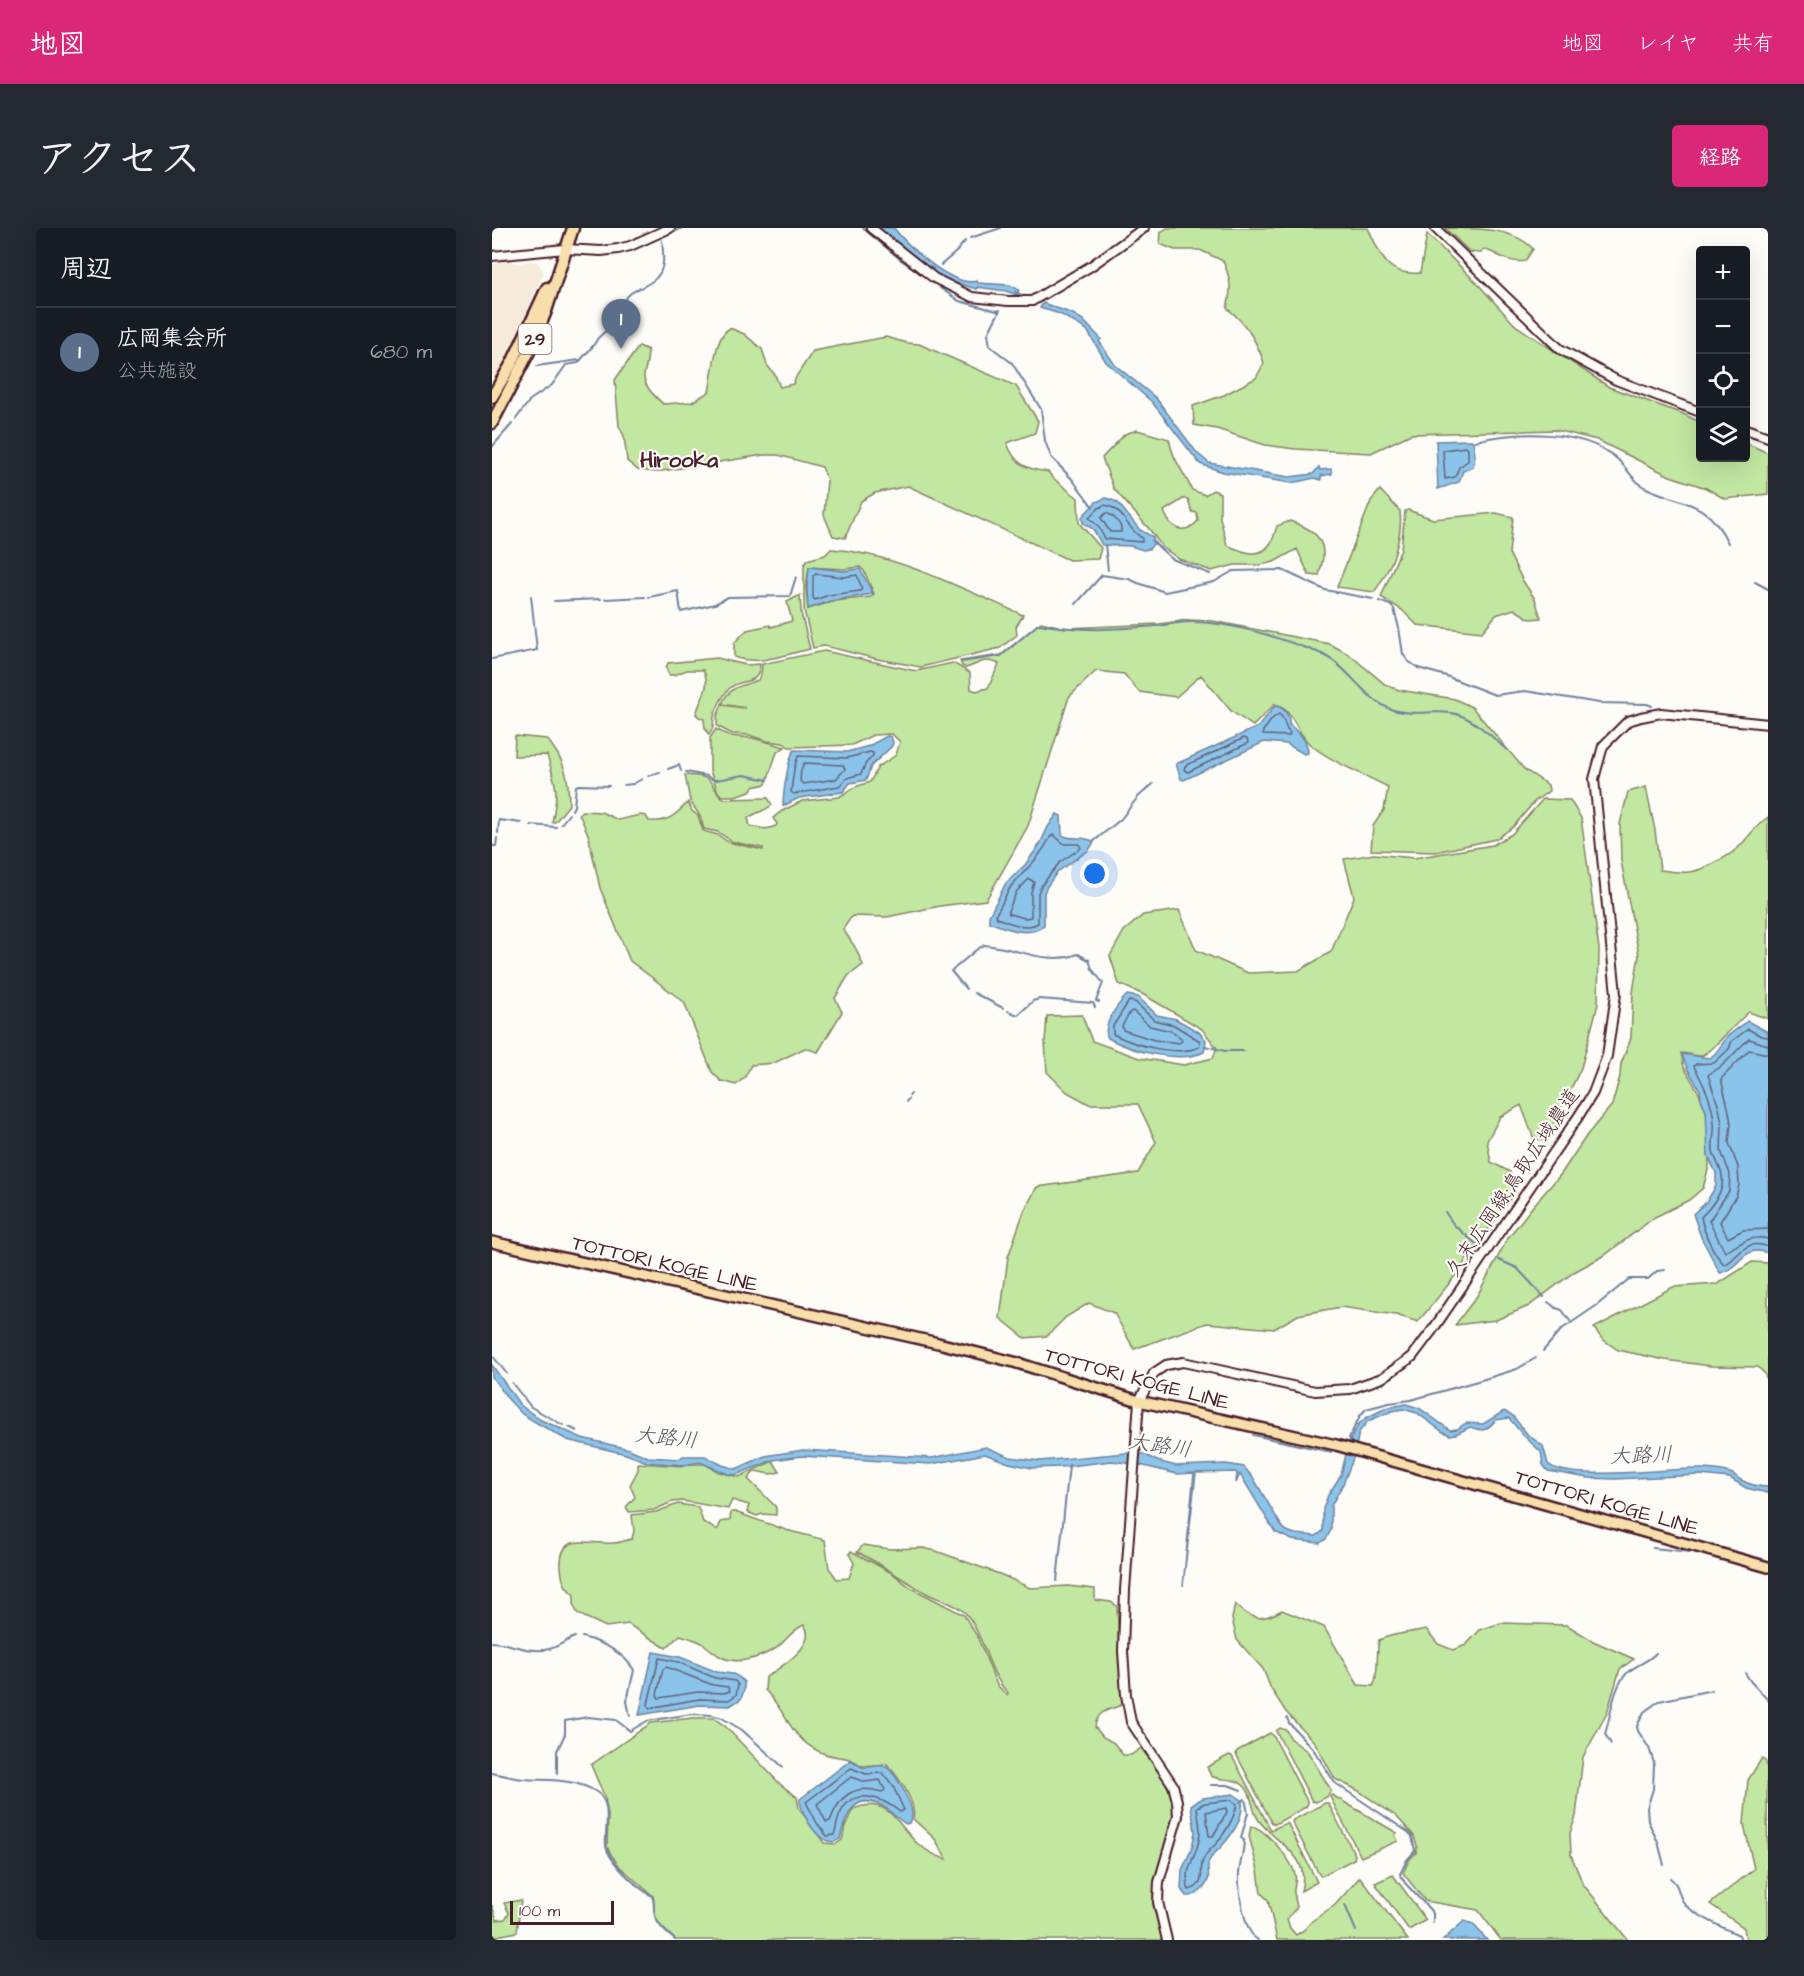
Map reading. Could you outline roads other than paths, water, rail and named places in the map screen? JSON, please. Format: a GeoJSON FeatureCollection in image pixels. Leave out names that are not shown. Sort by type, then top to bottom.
{"type":"FeatureCollection","features":[{"type":"Feature","properties":{"kind":"highway","name":"29"},"geometry":{"type":"LineString","coordinates":[[492,423],[532,346],[573,228]]}},
{"type":"Feature","properties":{"kind":"highway","name":"29"},"geometry":{"type":"LineString","coordinates":[[492,397],[512,363],[565,249]]}},
{"type":"Feature","properties":{"kind":"main road","name":"TOTTORI KOGE LINE"},"geometry":{"type":"LineString","coordinates":[[492,1242],[1014,1362],[1139,1401],[1358,1451],[1768,1567]]}},
{"type":"Feature","properties":{"kind":"street"},"geometry":{"type":"LineString","coordinates":[[492,256],[565,249],[601,251],[618,249],[670,228]]}},
{"type":"Feature","properties":{"kind":"street"},"geometry":{"type":"LineString","coordinates":[[871,228],[934,278],[972,297],[1008,301],[1032,301],[1081,272],[1144,228]]}},
{"type":"Feature","properties":{"kind":"street"},"geometry":{"type":"LineString","coordinates":[[1435,228],[1560,349],[1616,380],[1696,410]]}},
{"type":"Feature","properties":{"kind":"street"},"geometry":{"type":"LineString","coordinates":[[1750,430],[1768,437]]}},
{"type":"Feature","properties":{"kind":"street","name":"久末広岡線;鳥取広域農道"},"geometry":{"type":"LineString","coordinates":[[1139,1401],[1154,1373],[1166,1365],[1183,1362],[1315,1391],[1350,1389],[1382,1378],[1412,1357],[1578,1117],[1593,1093],[1607,1056],[1616,994],[1594,779],[1603,746],[1628,721],[1661,713],[1768,724]]}},
{"type":"Feature","properties":{"kind":"street"},"geometry":{"type":"LineString","coordinates":[[1139,1401],[1126,1578],[1123,1657],[1131,1722],[1173,1785],[1177,1801],[1178,1816],[1159,1882],[1158,1902],[1167,1940]]}},
{"type":"Feature","properties":{"kind":"water"},"geometry":{"type":"Polygon","coordinates":[[[876,228],[894,228],[931,264],[956,278],[978,283],[1010,285],[1019,290],[1017,295],[1006,291],[977,287],[977,289],[945,280],[933,273],[933,268],[924,265],[876,228]]]}},
{"type":"Feature","properties":{"kind":"water"},"geometry":{"type":"Polygon","coordinates":[[[1043,303],[1083,320],[1101,339],[1099,341],[1115,365],[1156,398],[1197,453],[1209,463],[1289,477],[1313,474],[1319,467],[1320,470],[1331,469],[1332,474],[1321,476],[1321,480],[1315,478],[1291,483],[1223,472],[1200,464],[1152,402],[1106,362],[1087,330],[1060,314],[1040,308],[1043,303]]]}},
{"type":"Feature","properties":{"kind":"water"},"geometry":{"type":"Polygon","coordinates":[[[1471,440],[1475,455],[1473,467],[1463,471],[1459,482],[1438,489],[1436,441],[1471,440]]]}},
{"type":"Feature","properties":{"kind":"water"},"geometry":{"type":"Polygon","coordinates":[[[1106,498],[1117,502],[1140,530],[1153,537],[1154,543],[1149,549],[1102,545],[1093,529],[1083,523],[1082,517],[1096,502],[1106,498]]]}},
{"type":"Feature","properties":{"kind":"water"},"geometry":{"type":"Polygon","coordinates":[[[809,567],[844,571],[860,569],[873,594],[830,601],[808,609],[809,567]]]}},
{"type":"Feature","properties":{"kind":"water"},"geometry":{"type":"Polygon","coordinates":[[[1275,706],[1286,712],[1289,724],[1304,740],[1308,753],[1304,754],[1287,744],[1264,742],[1184,780],[1181,779],[1176,764],[1258,727],[1275,706]]]}},
{"type":"Feature","properties":{"kind":"water"},"geometry":{"type":"Polygon","coordinates":[[[887,736],[891,737],[892,746],[871,766],[866,780],[850,783],[843,792],[799,798],[783,806],[788,769],[794,750],[847,752],[869,746],[887,736]]]}},
{"type":"Feature","properties":{"kind":"water"},"geometry":{"type":"Polygon","coordinates":[[[1057,814],[1061,816],[1062,835],[1094,842],[1089,850],[1057,872],[1046,888],[1044,925],[1025,932],[989,922],[989,916],[1006,883],[1025,865],[1057,814]]]}},
{"type":"Feature","properties":{"kind":"water"},"geometry":{"type":"Polygon","coordinates":[[[1127,995],[1138,997],[1157,1015],[1176,1019],[1199,1032],[1206,1040],[1204,1052],[1182,1057],[1155,1054],[1108,1038],[1106,1033],[1109,1021],[1115,1009],[1127,995]]]}},
{"type":"Feature","properties":{"kind":"water"},"geometry":{"type":"Polygon","coordinates":[[[1747,1021],[1768,1032],[1768,1253],[1759,1251],[1746,1254],[1733,1267],[1720,1273],[1701,1237],[1693,1214],[1707,1201],[1716,1186],[1716,1173],[1708,1156],[1706,1111],[1700,1090],[1682,1055],[1710,1058],[1728,1036],[1747,1021]]]}},
{"type":"Feature","properties":{"kind":"water"},"geometry":{"type":"Polygon","coordinates":[[[492,1365],[520,1405],[541,1420],[582,1438],[629,1449],[648,1457],[679,1459],[683,1456],[705,1456],[736,1469],[765,1456],[803,1450],[932,1458],[986,1447],[1010,1457],[1040,1461],[1126,1453],[1144,1454],[1157,1461],[1176,1466],[1226,1464],[1244,1467],[1254,1479],[1282,1527],[1295,1534],[1316,1536],[1323,1531],[1323,1509],[1328,1495],[1341,1475],[1349,1442],[1359,1424],[1386,1408],[1406,1404],[1419,1408],[1450,1430],[1457,1429],[1466,1423],[1483,1424],[1504,1411],[1512,1415],[1528,1435],[1543,1446],[1548,1464],[1566,1471],[1605,1473],[1709,1469],[1732,1474],[1748,1483],[1768,1487],[1768,1493],[1746,1488],[1730,1478],[1701,1475],[1614,1479],[1588,1478],[1548,1471],[1543,1465],[1541,1452],[1509,1418],[1496,1420],[1485,1429],[1470,1427],[1450,1435],[1417,1413],[1403,1409],[1368,1421],[1359,1432],[1354,1456],[1331,1506],[1331,1530],[1326,1539],[1320,1543],[1292,1540],[1275,1532],[1240,1474],[1236,1483],[1237,1473],[1235,1472],[1196,1473],[1183,1586],[1194,1473],[1177,1474],[1112,1461],[1032,1468],[985,1454],[931,1464],[802,1456],[773,1460],[736,1475],[700,1462],[684,1465],[647,1462],[626,1454],[567,1440],[522,1414],[492,1377],[492,1365]]]}},
{"type":"Feature","properties":{"kind":"water"},"geometry":{"type":"Polygon","coordinates":[[[653,1652],[680,1657],[717,1672],[739,1677],[744,1682],[741,1699],[730,1706],[700,1705],[639,1715],[653,1652]]]}},
{"type":"Feature","properties":{"kind":"water"},"geometry":{"type":"Polygon","coordinates":[[[851,1760],[862,1767],[880,1766],[890,1770],[909,1803],[912,1814],[909,1823],[906,1824],[876,1803],[867,1802],[860,1803],[849,1813],[840,1839],[833,1842],[826,1840],[813,1830],[800,1799],[851,1760]]]}},
{"type":"Feature","properties":{"kind":"water"},"geometry":{"type":"Polygon","coordinates":[[[1233,1794],[1242,1800],[1237,1825],[1210,1859],[1205,1886],[1196,1894],[1186,1896],[1181,1889],[1182,1870],[1192,1848],[1195,1832],[1191,1805],[1203,1798],[1233,1794]]]}},
{"type":"Feature","properties":{"kind":"water"},"geometry":{"type":"Polygon","coordinates":[[[1464,1921],[1473,1924],[1487,1940],[1443,1940],[1464,1921]]]}},
{"type":"Feature","properties":{"kind":"waterway"},"geometry":{"type":"LineString","coordinates":[[676,231],[682,228]]}},
{"type":"Feature","properties":{"kind":"waterway"},"geometry":{"type":"LineString","coordinates":[[863,228],[901,260],[929,279]]}},
{"type":"Feature","properties":{"kind":"waterway"},"geometry":{"type":"LineString","coordinates":[[970,238],[1001,228]]}},
{"type":"Feature","properties":{"kind":"waterway"},"geometry":{"type":"LineString","coordinates":[[516,419],[530,400],[552,385],[566,365],[578,363],[598,338],[620,318],[628,317],[625,307],[628,295],[652,282],[662,269],[662,240]]}},
{"type":"Feature","properties":{"kind":"waterway"},"geometry":{"type":"LineString","coordinates":[[941,265],[965,241]]}},
{"type":"Feature","properties":{"kind":"waterway"},"geometry":{"type":"LineString","coordinates":[[940,288],[959,301],[1000,310],[988,334],[990,346],[1012,363],[1041,409],[1045,441],[1051,457],[1072,479],[1093,507]]}},
{"type":"Feature","properties":{"kind":"waterway"},"geometry":{"type":"LineString","coordinates":[[1015,292],[1029,298]]}},
{"type":"Feature","properties":{"kind":"waterway"},"geometry":{"type":"LineString","coordinates":[[537,366],[579,360]]}},
{"type":"Feature","properties":{"kind":"waterway"},"geometry":{"type":"LineString","coordinates":[[492,447],[512,424]]}},
{"type":"Feature","properties":{"kind":"waterway"},"geometry":{"type":"LineString","coordinates":[[1475,441],[1529,434],[1567,437],[1585,442],[1616,458],[1644,487],[1702,511],[1720,529],[1728,543]]}},
{"type":"Feature","properties":{"kind":"waterway"},"geometry":{"type":"LineString","coordinates":[[1152,541],[1172,559],[1210,574]]}},
{"type":"Feature","properties":{"kind":"waterway"},"geometry":{"type":"LineString","coordinates":[[1105,545],[1108,570]]}},
{"type":"Feature","properties":{"kind":"waterway"},"geometry":{"type":"LineString","coordinates":[[1076,604],[1102,575],[1129,579],[1165,592],[1214,582],[1233,571],[1282,570],[1325,590],[1373,599]]}},
{"type":"Feature","properties":{"kind":"waterway"},"geometry":{"type":"LineString","coordinates":[[649,597],[678,591],[681,612],[715,604],[728,597],[790,596],[796,577]]}},
{"type":"Feature","properties":{"kind":"waterway"},"geometry":{"type":"LineString","coordinates":[[1755,582],[1768,589]]}},
{"type":"Feature","properties":{"kind":"waterway"},"geometry":{"type":"LineString","coordinates":[[492,659],[537,650],[531,596]]}},
{"type":"Feature","properties":{"kind":"waterway"},"geometry":{"type":"LineString","coordinates":[[605,599],[645,597]]}},
{"type":"Feature","properties":{"kind":"waterway"},"geometry":{"type":"LineString","coordinates":[[554,601],[601,599]]}},
{"type":"Feature","properties":{"kind":"waterway"},"geometry":{"type":"LineString","coordinates":[[1379,601],[1394,609],[1403,654],[1418,668],[1495,695],[1525,691],[1599,703],[1652,706]]}},
{"type":"Feature","properties":{"kind":"waterway"},"geometry":{"type":"LineString","coordinates":[[961,662],[1001,656],[1040,624],[1099,629],[1186,622],[1222,625],[1271,636],[1317,652],[1337,664],[1369,695],[1388,708],[1412,713],[1443,712],[1459,715],[1481,728],[1507,750]]}},
{"type":"Feature","properties":{"kind":"waterway"},"geometry":{"type":"LineString","coordinates":[[668,769],[679,765],[681,771]]}},
{"type":"Feature","properties":{"kind":"waterway"},"geometry":{"type":"LineString","coordinates":[[648,776],[660,772]]}},
{"type":"Feature","properties":{"kind":"waterway"},"geometry":{"type":"LineString","coordinates":[[686,772],[716,780],[744,775],[768,780]]}},
{"type":"Feature","properties":{"kind":"waterway"},"geometry":{"type":"LineString","coordinates":[[624,785],[633,784],[642,779]]}},
{"type":"Feature","properties":{"kind":"waterway"},"geometry":{"type":"LineString","coordinates":[[1093,842],[1121,819],[1138,797],[1153,784]]}},
{"type":"Feature","properties":{"kind":"waterway"},"geometry":{"type":"LineString","coordinates":[[572,810],[576,786],[609,786]]}},
{"type":"Feature","properties":{"kind":"waterway"},"geometry":{"type":"LineString","coordinates":[[561,824],[569,814]]}},
{"type":"Feature","properties":{"kind":"waterway"},"geometry":{"type":"LineString","coordinates":[[498,833],[499,820],[521,823]]}},
{"type":"Feature","properties":{"kind":"waterway"},"geometry":{"type":"LineString","coordinates":[[531,825],[556,827]]}},
{"type":"Feature","properties":{"kind":"waterway"},"geometry":{"type":"LineString","coordinates":[[492,846],[496,846],[497,838]]}},
{"type":"Feature","properties":{"kind":"waterway"},"geometry":{"type":"LineString","coordinates":[[955,968],[984,945],[1043,957],[1055,958],[1078,954],[1089,960],[1092,969],[1103,983],[1096,1001],[1099,1002]]}},
{"type":"Feature","properties":{"kind":"waterway"},"geometry":{"type":"LineString","coordinates":[[954,969],[951,971],[966,989]]}},
{"type":"Feature","properties":{"kind":"waterway"},"geometry":{"type":"LineString","coordinates":[[974,993],[1003,1008]]}},
{"type":"Feature","properties":{"kind":"waterway"},"geometry":{"type":"LineString","coordinates":[[1008,1011],[1018,1015],[1033,1001],[1039,999],[1093,1003],[1095,1007]]}},
{"type":"Feature","properties":{"kind":"waterway"},"geometry":{"type":"LineString","coordinates":[[1205,1046],[1225,1051],[1244,1051]]}},
{"type":"Feature","properties":{"kind":"waterway"},"geometry":{"type":"LineString","coordinates":[[1445,1212],[1454,1225],[1476,1244]]}},
{"type":"Feature","properties":{"kind":"waterway"},"geometry":{"type":"LineString","coordinates":[[1499,1260],[1517,1268],[1544,1297]]}},
{"type":"Feature","properties":{"kind":"waterway"},"geometry":{"type":"LineString","coordinates":[[1543,1351],[1562,1329],[1596,1306],[1629,1279],[1648,1279],[1657,1271],[1665,1270]]}},
{"type":"Feature","properties":{"kind":"waterway"},"geometry":{"type":"LineString","coordinates":[[1548,1302],[1562,1310],[1570,1321]]}},
{"type":"Feature","properties":{"kind":"waterway"},"geometry":{"type":"LineString","coordinates":[[492,1355],[507,1374]]}},
{"type":"Feature","properties":{"kind":"waterway"},"geometry":{"type":"LineString","coordinates":[[1352,1443],[1349,1438],[1366,1409],[1411,1400],[1488,1378],[1517,1369],[1536,1358]]}},
{"type":"Feature","properties":{"kind":"waterway"},"geometry":{"type":"LineString","coordinates":[[512,1383],[531,1407],[563,1425]]}},
{"type":"Feature","properties":{"kind":"waterway"},"geometry":{"type":"LineString","coordinates":[[569,1427],[577,1431]]}},
{"type":"Feature","properties":{"kind":"waterway"},"geometry":{"type":"LineString","coordinates":[[1253,1435],[1331,1452]]}},
{"type":"Feature","properties":{"kind":"waterway"},"geometry":{"type":"LineString","coordinates":[[1057,1581],[1069,1465]]}},
{"type":"Feature","properties":{"kind":"waterway"},"geometry":{"type":"LineString","coordinates":[[1653,1548],[1691,1552]]}},
{"type":"Feature","properties":{"kind":"waterway"},"geometry":{"type":"LineString","coordinates":[[492,1642],[542,1650],[556,1647],[575,1637]]}},
{"type":"Feature","properties":{"kind":"waterway"},"geometry":{"type":"LineString","coordinates":[[582,1637],[611,1648],[634,1670],[627,1701],[630,1716]]}},
{"type":"Feature","properties":{"kind":"waterway"},"geometry":{"type":"LineString","coordinates":[[1611,1744],[1605,1734],[1619,1685],[1628,1672],[1656,1653]]}},
{"type":"Feature","properties":{"kind":"waterway"},"geometry":{"type":"LineString","coordinates":[[1745,1673],[1768,1700]]}},
{"type":"Feature","properties":{"kind":"waterway"},"geometry":{"type":"LineString","coordinates":[[1664,1865],[1658,1842],[1648,1821],[1647,1808],[1653,1789],[1654,1763],[1637,1726],[1644,1712],[1659,1701],[1712,1690]]}},
{"type":"Feature","properties":{"kind":"waterway"},"geometry":{"type":"LineString","coordinates":[[557,1773],[557,1751],[565,1734],[565,1721],[588,1717],[616,1720],[630,1731],[647,1721],[692,1714],[722,1718],[742,1730],[783,1767]]}},
{"type":"Feature","properties":{"kind":"waterway"},"geometry":{"type":"LineString","coordinates":[[1287,1718],[1313,1749],[1335,1783],[1412,1836],[1415,1851],[1400,1874],[1405,1883],[1433,1913],[1433,1923]]}},
{"type":"Feature","properties":{"kind":"waterway"},"geometry":{"type":"LineString","coordinates":[[492,1773],[520,1779],[569,1782],[587,1787],[601,1796],[607,1816],[606,1846],[608,1852],[625,1874],[652,1896],[656,1920],[675,1940]]}},
{"type":"Feature","properties":{"kind":"waterway"},"geometry":{"type":"LineString","coordinates":[[1211,1785],[1228,1785],[1241,1790]]}},
{"type":"Feature","properties":{"kind":"waterway"},"geometry":{"type":"LineString","coordinates":[[1240,1802],[1245,1799],[1248,1813],[1241,1838],[1244,1840],[1239,1873],[1241,1899],[1249,1929],[1258,1940]]}},
{"type":"Feature","properties":{"kind":"waterway"},"geometry":{"type":"LineString","coordinates":[[1670,1878],[1688,1907],[1739,1935],[1741,1940]]}},
{"type":"Feature","properties":{"kind":"waterway"},"geometry":{"type":"LineString","coordinates":[[1345,1905],[1356,1931]]}},
{"type":"Feature","properties":{"kind":"place","name":"広岡集会所"},"geometry":{"type":"Point","coordinates":[621,349]}},
{"type":"Feature","properties":{"kind":"district","name":"Hirooka"},"geometry":{"type":"Point","coordinates":[679,459]}},
{"type":"Feature","properties":{"kind":"water label","name":"大路川"},"geometry":{"type":"Point","coordinates":[666,1437]}},
{"type":"Feature","properties":{"kind":"water label","name":"大路川"},"geometry":{"type":"Point","coordinates":[1160,1445]}},
{"type":"Feature","properties":{"kind":"water label","name":"大路川"},"geometry":{"type":"Point","coordinates":[1641,1455]}}]}
